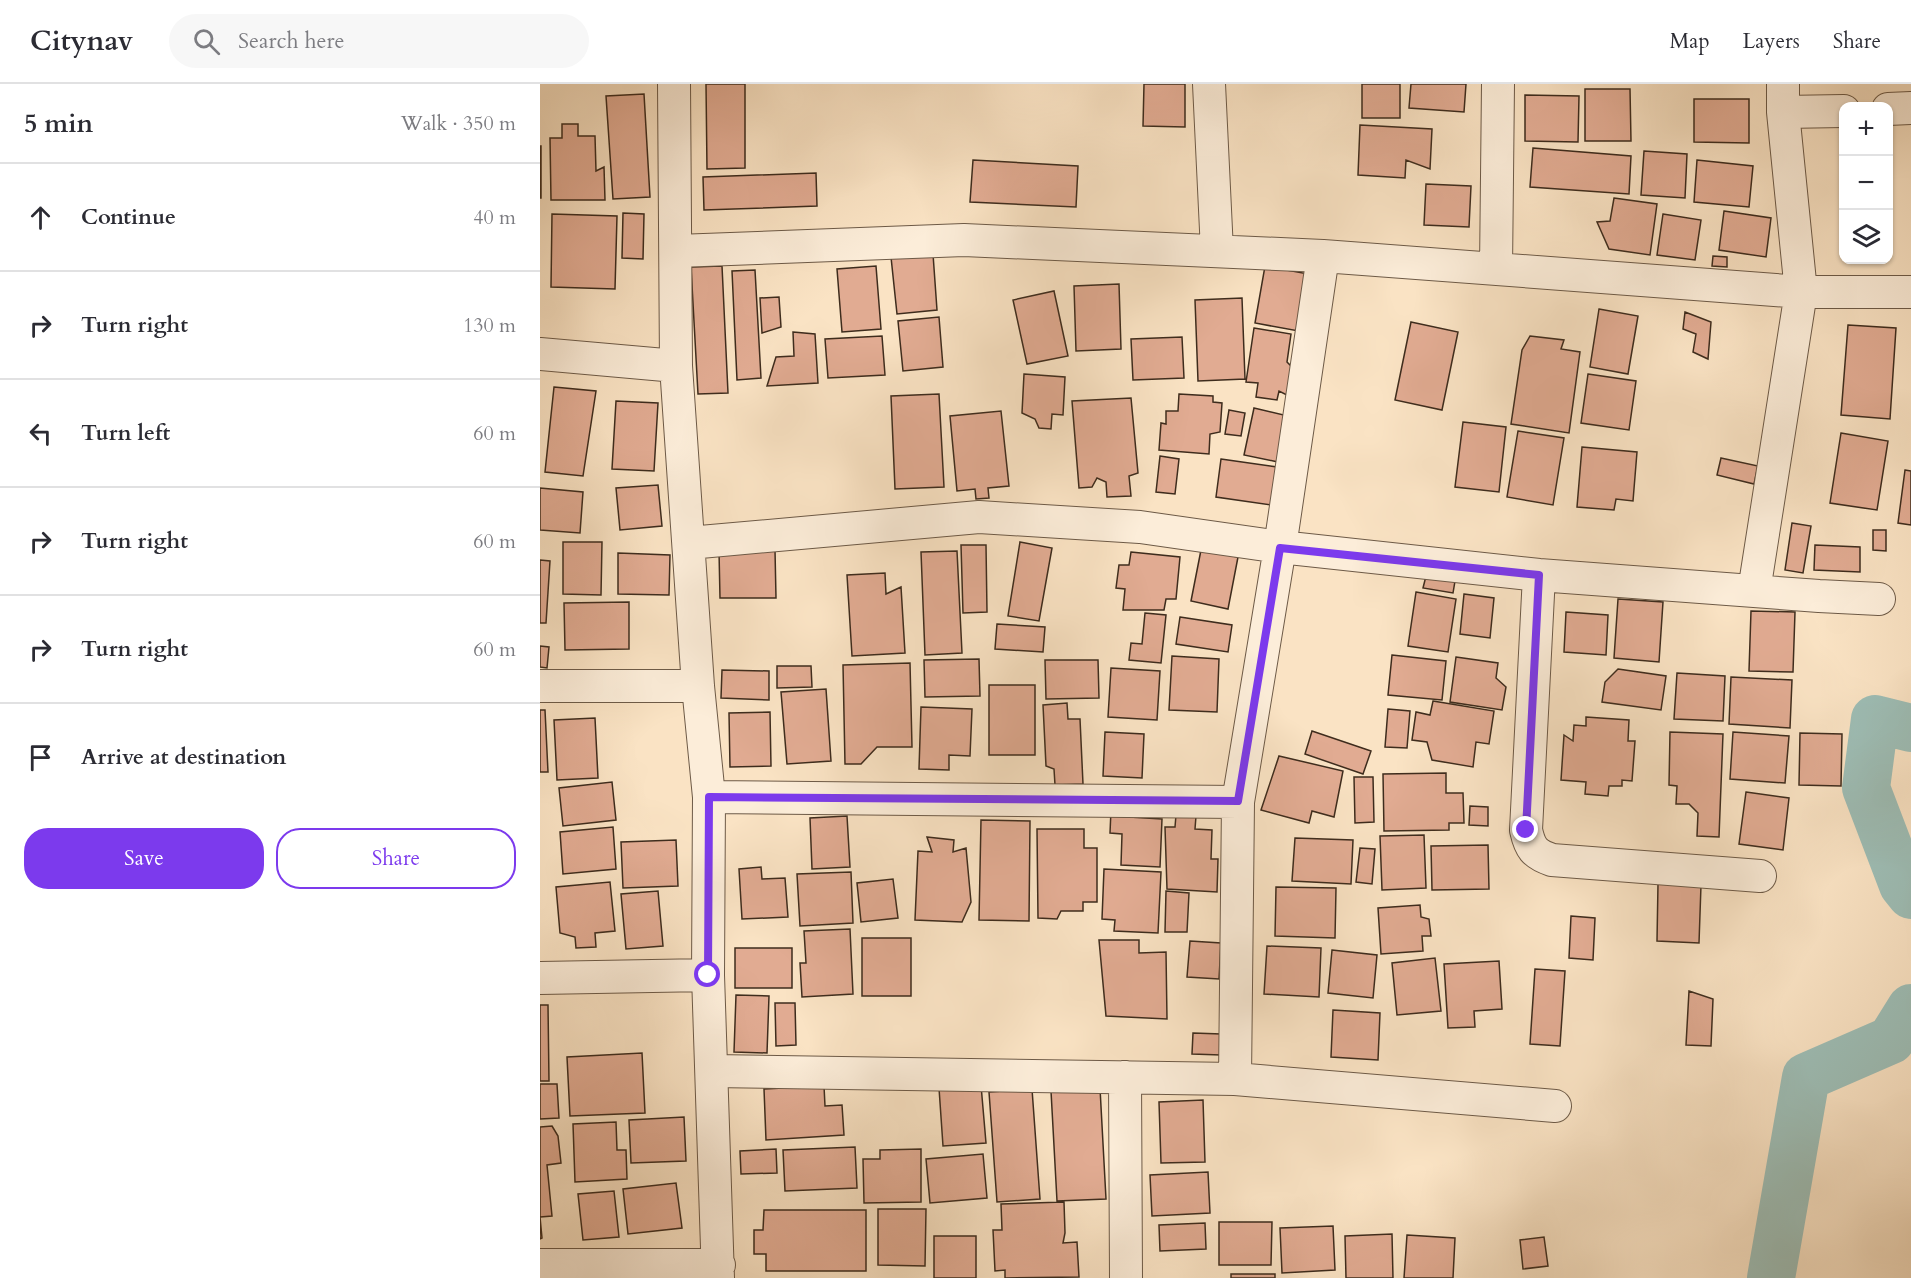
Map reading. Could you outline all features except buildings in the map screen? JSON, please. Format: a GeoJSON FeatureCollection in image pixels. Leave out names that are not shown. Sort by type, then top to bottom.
{"type":"FeatureCollection","features":[{"type":"Feature","properties":{"kind":"street"},"geometry":{"type":"LineString","coordinates":[[540,1265],[718,1271],[708,975],[709,797],[698,686],[676,366],[674,84],[666,84]]}},
{"type":"Feature","properties":{"kind":"street"},"geometry":{"type":"LineString","coordinates":[[1209,84],[1217,251]]}},
{"type":"Feature","properties":{"kind":"street"},"geometry":{"type":"LineString","coordinates":[[1496,269],[1498,84]]}},
{"type":"Feature","properties":{"kind":"street"},"geometry":{"type":"LineString","coordinates":[[1754,591],[1801,292],[1783,98],[1839,110]]}},
{"type":"Feature","properties":{"kind":"street"},"geometry":{"type":"LineString","coordinates":[[1893,109],[1911,108]]}},
{"type":"Feature","properties":{"kind":"street"},"geometry":{"type":"LineString","coordinates":[[676,251],[964,240],[1323,256],[1801,292],[1911,292]]}},
{"type":"Feature","properties":{"kind":"street"},"geometry":{"type":"LineString","coordinates":[[1235,1078],[1238,801],[1280,548],[1323,256]]}},
{"type":"Feature","properties":{"kind":"street"},"geometry":{"type":"LineString","coordinates":[[540,354],[676,366]]}},
{"type":"Feature","properties":{"kind":"street"},"geometry":{"type":"LineString","coordinates":[[689,543],[979,517],[1140,527],[1280,548],[1539,575],[1879,599]]}},
{"type":"Feature","properties":{"kind":"street"},"geometry":{"type":"LineString","coordinates":[[1539,575],[1526,830],[1529,842],[1538,855],[1552,860],[1760,876]]}},
{"type":"Feature","properties":{"kind":"street"},"geometry":{"type":"LineString","coordinates":[[540,686],[698,686]]}},
{"type":"Feature","properties":{"kind":"street"},"geometry":{"type":"LineString","coordinates":[[709,797],[1238,801]]}},
{"type":"Feature","properties":{"kind":"street"},"geometry":{"type":"LineString","coordinates":[[540,978],[708,975]]}},
{"type":"Feature","properties":{"kind":"street"},"geometry":{"type":"LineString","coordinates":[[712,1071],[1235,1078],[1555,1106]]}},
{"type":"Feature","properties":{"kind":"street"},"geometry":{"type":"LineString","coordinates":[[1125,1077],[1126,1278]]}},
{"type":"Feature","properties":{"kind":"waterway"},"geometry":{"type":"LineString","coordinates":[[1911,728],[1875,719],[1866,788],[1903,885],[1911,895]]}},
{"type":"Feature","properties":{"kind":"waterway"},"geometry":{"type":"LineString","coordinates":[[1771,1278],[1806,1077],[1891,1040],[1911,1008]]}},
{"type":"Feature","properties":{"kind":"route"},"geometry":{"type":"LineString","coordinates":[[708,975],[709,797],[1238,801],[1280,548],[1539,575],[1526,830]]}}]}
